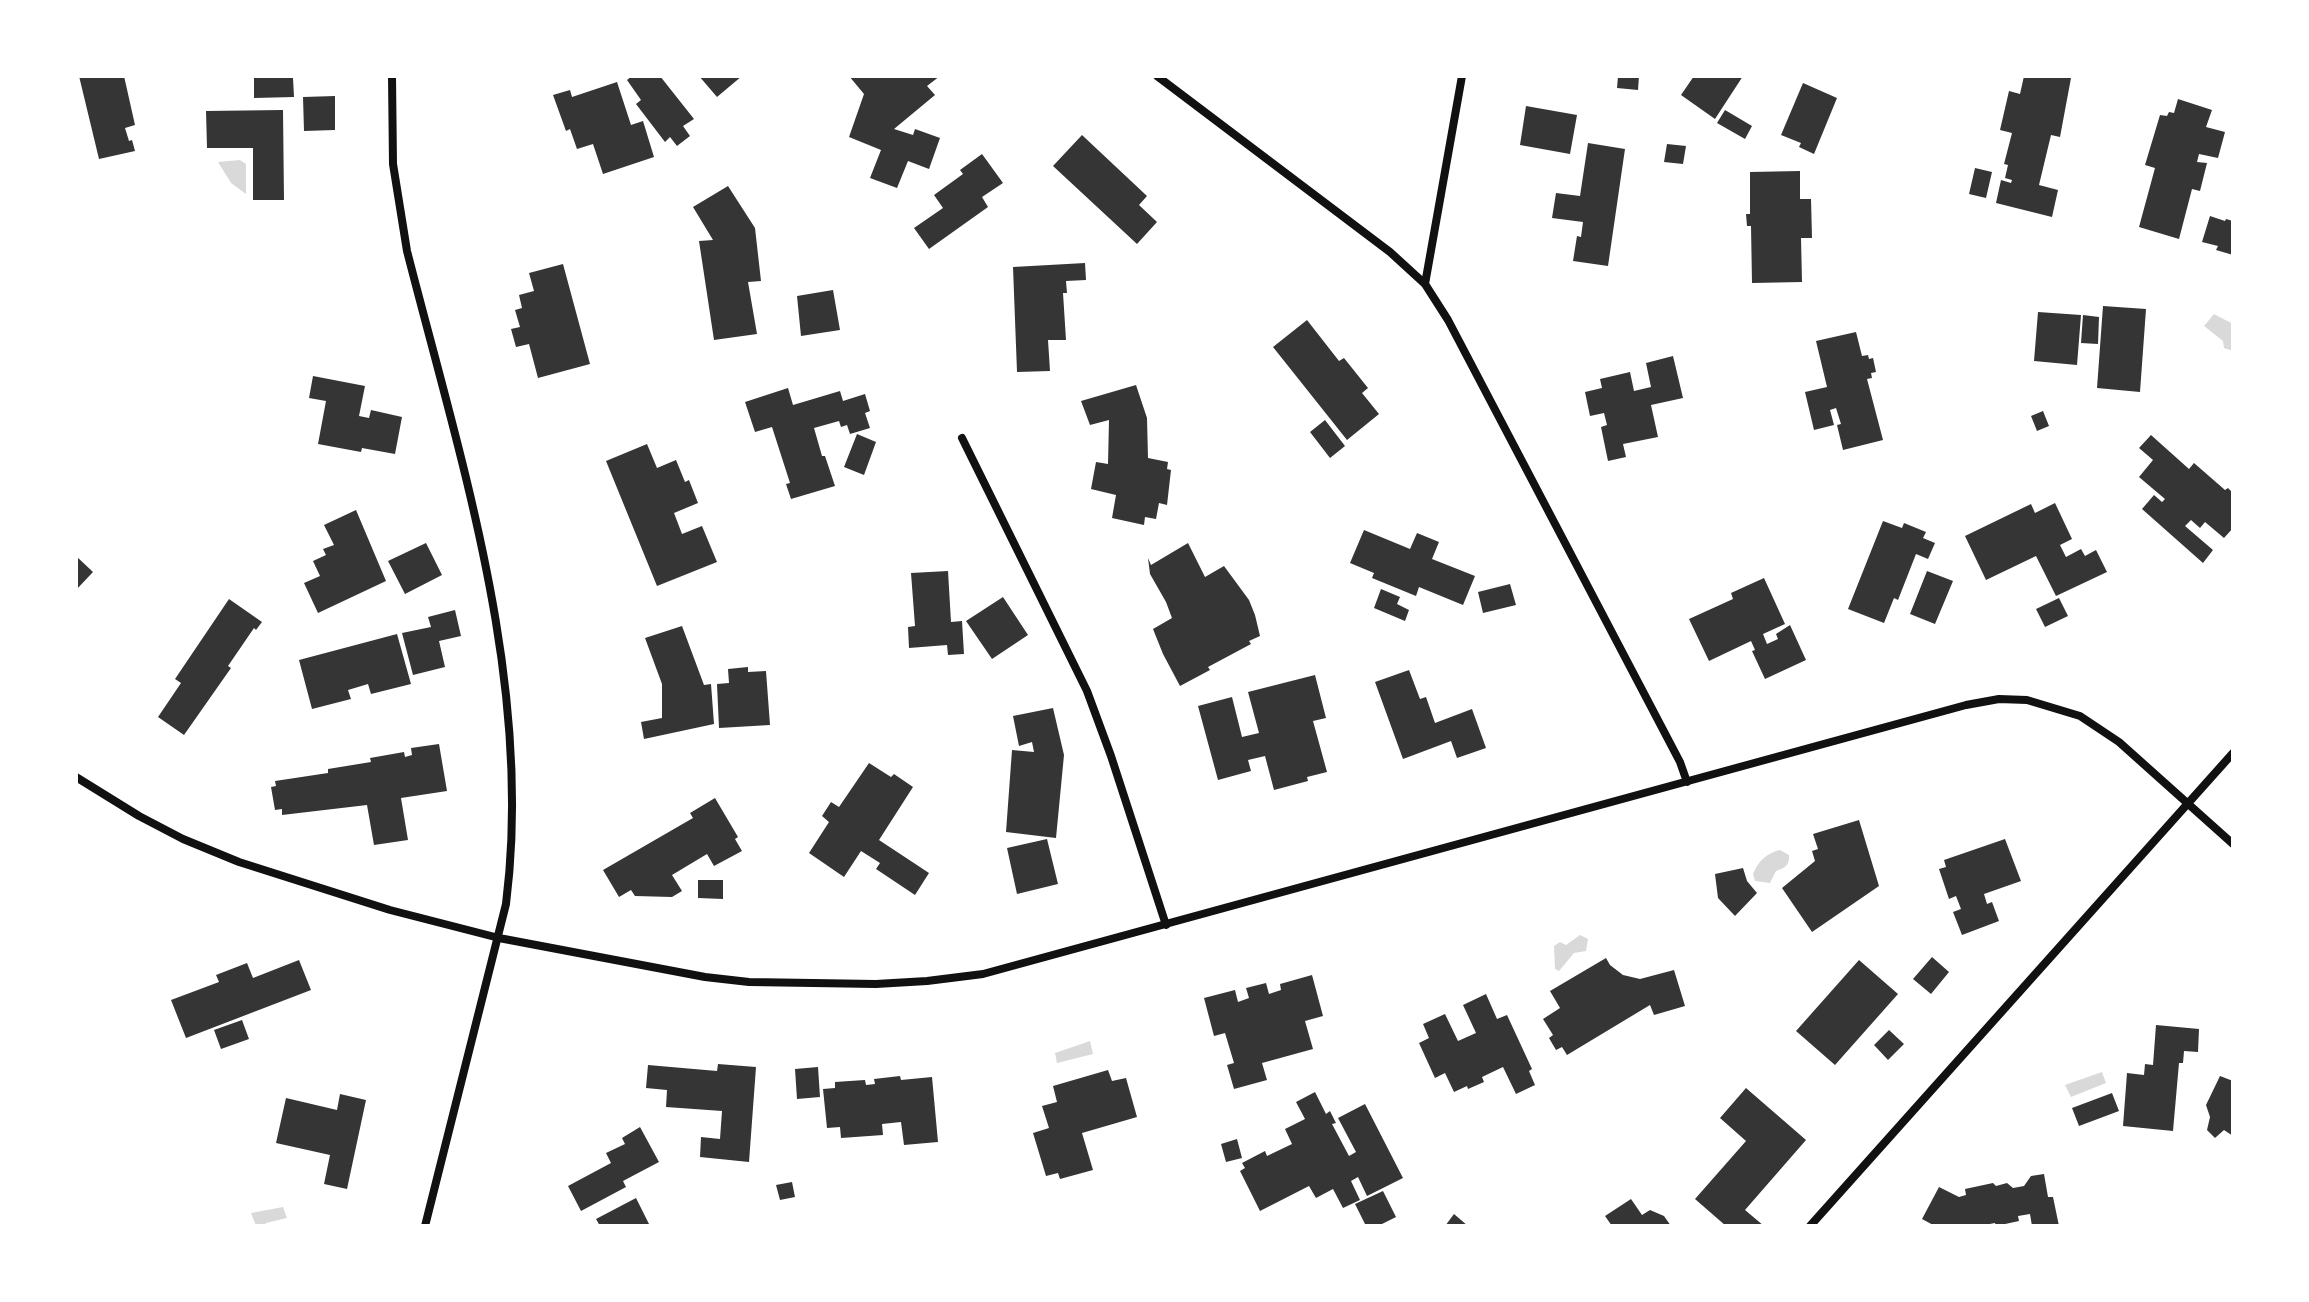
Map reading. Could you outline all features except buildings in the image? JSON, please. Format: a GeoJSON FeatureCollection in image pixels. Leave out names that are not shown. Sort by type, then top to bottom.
{"type":"FeatureCollection","features":[{"type":"Feature","properties":{"kind":"street"},"geometry":{"type":"LineString","coordinates":[[392,76],[393,164],[405,238],[471,497],[484,555],[504,679],[512,834],[508,890],[499,938],[425,1226]]}},
{"type":"Feature","properties":{"kind":"street"},"geometry":{"type":"LineString","coordinates":[[1157,76],[1319,196],[1425,284],[1448,320],[1680,762],[1687,782]]}},
{"type":"Feature","properties":{"kind":"street"},"geometry":{"type":"LineString","coordinates":[[1425,284],[1462,76]]}},
{"type":"Feature","properties":{"kind":"street"},"geometry":{"type":"LineString","coordinates":[[962,438],[1087,691],[1166,925]]}},
{"type":"Feature","properties":{"kind":"street"},"geometry":{"type":"LineString","coordinates":[[76,777],[172,833],[239,862],[390,910],[499,938],[705,977],[803,985],[927,981],[983,974],[1966,705],[1999,699],[2027,700],[2065,710],[2102,729],[2233,844]]}},
{"type":"Feature","properties":{"kind":"street"},"geometry":{"type":"LineString","coordinates":[[1810,1226],[2233,753]]}},
{"type":"Feature","properties":{"kind":"shaded area"},"geometry":{"type":"Polygon","coordinates":[[[240,160],[246,164],[246,194],[231,183],[218,162],[240,160]]]}},
{"type":"Feature","properties":{"kind":"shaded area"},"geometry":{"type":"Polygon","coordinates":[[[2214,314],[2233,324],[2233,351],[2224,348],[2223,341],[2204,326],[2214,314]]]}},
{"type":"Feature","properties":{"kind":"shaded area"},"geometry":{"type":"Polygon","coordinates":[[[1780,850],[1789,855],[1786,866],[1776,871],[1770,883],[1755,881],[1753,874],[1760,861],[1780,850]]]}},
{"type":"Feature","properties":{"kind":"shaded area"},"geometry":{"type":"Polygon","coordinates":[[[1580,935],[1588,939],[1586,951],[1574,953],[1559,971],[1555,969],[1554,946],[1560,942],[1566,945],[1580,935]]]}},
{"type":"Feature","properties":{"kind":"shaded area"},"geometry":{"type":"Polygon","coordinates":[[[1090,1041],[1093,1054],[1057,1063],[1055,1053],[1090,1041]]]}},
{"type":"Feature","properties":{"kind":"shaded area"},"geometry":{"type":"Polygon","coordinates":[[[2102,1072],[2106,1083],[2071,1097],[2065,1085],[2102,1072]]]}},
{"type":"Feature","properties":{"kind":"shaded area"},"geometry":{"type":"Polygon","coordinates":[[[283,1207],[287,1218],[256,1226],[251,1213],[283,1207]]]}}]}
